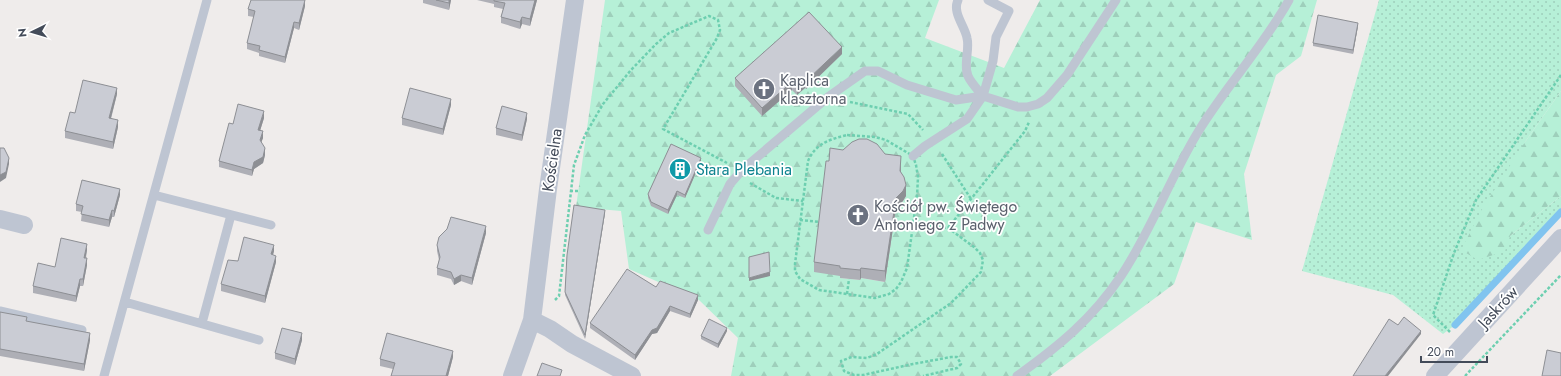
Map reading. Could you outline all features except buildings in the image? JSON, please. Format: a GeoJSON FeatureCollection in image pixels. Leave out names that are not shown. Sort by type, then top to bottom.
{"type":"FeatureCollection","features":[{"type":"Feature","properties":{"kind":"street","name":"Kościelna"},"geometry":{"type":"LineString","coordinates":[[512,376],[532,320],[548,189],[575,0]]}},
{"type":"Feature","properties":{"kind":"street"},"geometry":{"type":"LineString","coordinates":[[0,219],[24,225]]}},
{"type":"Feature","properties":{"kind":"street","name":"Jaskrów"},"geometry":{"type":"LineString","coordinates":[[1434,376],[1561,238]]}},
{"type":"Feature","properties":{"kind":"street"},"geometry":{"type":"LineString","coordinates":[[532,320],[550,329],[572,344],[632,376]]}},
{"type":"Feature","properties":{"kind":"lane"},"geometry":{"type":"LineString","coordinates":[[104,376],[207,0]]}},
{"type":"Feature","properties":{"kind":"lane"},"geometry":{"type":"LineString","coordinates":[[958,0],[956,10],[968,43],[966,61],[968,76],[983,96]]}},
{"type":"Feature","properties":{"kind":"lane"},"geometry":{"type":"LineString","coordinates":[[913,156],[934,140],[967,119],[983,96],[993,61],[996,37],[1009,11],[988,0]]}},
{"type":"Feature","properties":{"kind":"lane"},"geometry":{"type":"LineString","coordinates":[[708,230],[730,184],[742,170],[828,97],[865,71],[878,71],[906,85],[956,100],[983,96],[1018,107],[1027,107],[1038,104],[1047,98],[1074,66],[1116,0]]}},
{"type":"Feature","properties":{"kind":"lane"},"geometry":{"type":"LineString","coordinates":[[1017,376],[1067,338],[1085,321],[1116,283],[1133,256],[1198,133],[1289,0]]}},
{"type":"Feature","properties":{"kind":"lane"},"geometry":{"type":"LineString","coordinates":[[154,195],[271,225]]}},
{"type":"Feature","properties":{"kind":"lane"},"geometry":{"type":"LineString","coordinates":[[202,323],[231,215]]}},
{"type":"Feature","properties":{"kind":"lane"},"geometry":{"type":"LineString","coordinates":[[124,302],[259,340]]}},
{"type":"Feature","properties":{"kind":"lane"},"geometry":{"type":"LineString","coordinates":[[0,311],[82,330]]}},
{"type":"Feature","properties":{"kind":"path"},"geometry":{"type":"LineString","coordinates":[[580,191],[572,191],[574,166],[585,135],[603,104],[631,70],[669,33],[709,16],[718,20],[720,30],[717,38],[663,129],[742,170]]}},
{"type":"Feature","properties":{"kind":"path"},"geometry":{"type":"LineString","coordinates":[[1463,345],[1433,315],[1454,253],[1476,200],[1561,75]]}},
{"type":"Feature","properties":{"kind":"path"},"geometry":{"type":"LineString","coordinates":[[828,97],[908,114],[934,140],[971,199]]}},
{"type":"Feature","properties":{"kind":"path"},"geometry":{"type":"LineString","coordinates":[[948,228],[1025,131],[1038,104]]}},
{"type":"Feature","properties":{"kind":"path"},"geometry":{"type":"LineString","coordinates":[[848,135],[874,137],[886,140],[913,156],[918,177],[913,224],[905,275],[896,289],[889,294],[875,298],[819,290],[800,279],[796,271],[795,264],[808,161],[811,153],[829,140],[848,135]]}},
{"type":"Feature","properties":{"kind":"path"},"geometry":{"type":"LineString","coordinates":[[862,136],[862,143]]}},
{"type":"Feature","properties":{"kind":"path"},"geometry":{"type":"LineString","coordinates":[[746,181],[776,198],[803,200]]}},
{"type":"Feature","properties":{"kind":"path"},"geometry":{"type":"LineString","coordinates":[[800,220],[820,222]]}},
{"type":"Feature","properties":{"kind":"path"},"geometry":{"type":"LineString","coordinates":[[913,224],[948,228],[980,253],[983,260],[981,272],[951,303],[877,354],[867,358],[852,357],[841,361],[844,371],[854,375],[863,376],[951,357],[957,357],[961,362],[957,368],[923,376]]}},
{"type":"Feature","properties":{"kind":"path"},"geometry":{"type":"LineString","coordinates":[[1465,376],[1561,275]]}},
{"type":"Feature","properties":{"kind":"path"},"geometry":{"type":"LineString","coordinates":[[847,294],[849,279]]}},
{"type":"Feature","properties":{"kind":"green space"},"geometry":{"type":"Polygon","coordinates":[[[605,0],[939,0],[925,38],[1004,68],[1040,0],[1317,0],[1301,56],[1276,75],[1244,174],[1252,240],[1196,222],[1174,284],[1050,376],[731,376],[738,338],[699,300],[629,269],[621,211],[576,207],[605,0]],[[905,190],[840,278],[860,280],[861,278],[885,282],[896,207],[904,200],[905,190]]]}},
{"type":"Feature","properties":{"kind":"green space"},"geometry":{"type":"Polygon","coordinates":[[[1379,0],[1561,0],[1561,91],[1525,142],[1510,236],[1561,196],[1561,213],[1455,325],[1443,334],[1393,295],[1302,271],[1379,0]]]}},
{"type":"Feature","properties":{"kind":"green space"},"geometry":{"type":"Polygon","coordinates":[[[1561,91],[1561,196],[1510,236],[1505,251],[1478,260],[1461,250],[1481,211],[1525,142],[1561,91]]]}},
{"type":"Feature","properties":{"kind":"waterway"},"geometry":{"type":"LineString","coordinates":[[1455,325],[1561,212]]}},
{"type":"Feature","properties":{"kind":"place","name":"Kaplica klasztorna"},"geometry":{"type":"Point","coordinates":[764,89]}},
{"type":"Feature","properties":{"kind":"place","name":"Stara Plebania"},"geometry":{"type":"Point","coordinates":[680,169]}},
{"type":"Feature","properties":{"kind":"place","name":"Kościół pw. Świętego Antoniego z Padwy"},"geometry":{"type":"Point","coordinates":[858,215]}}]}
